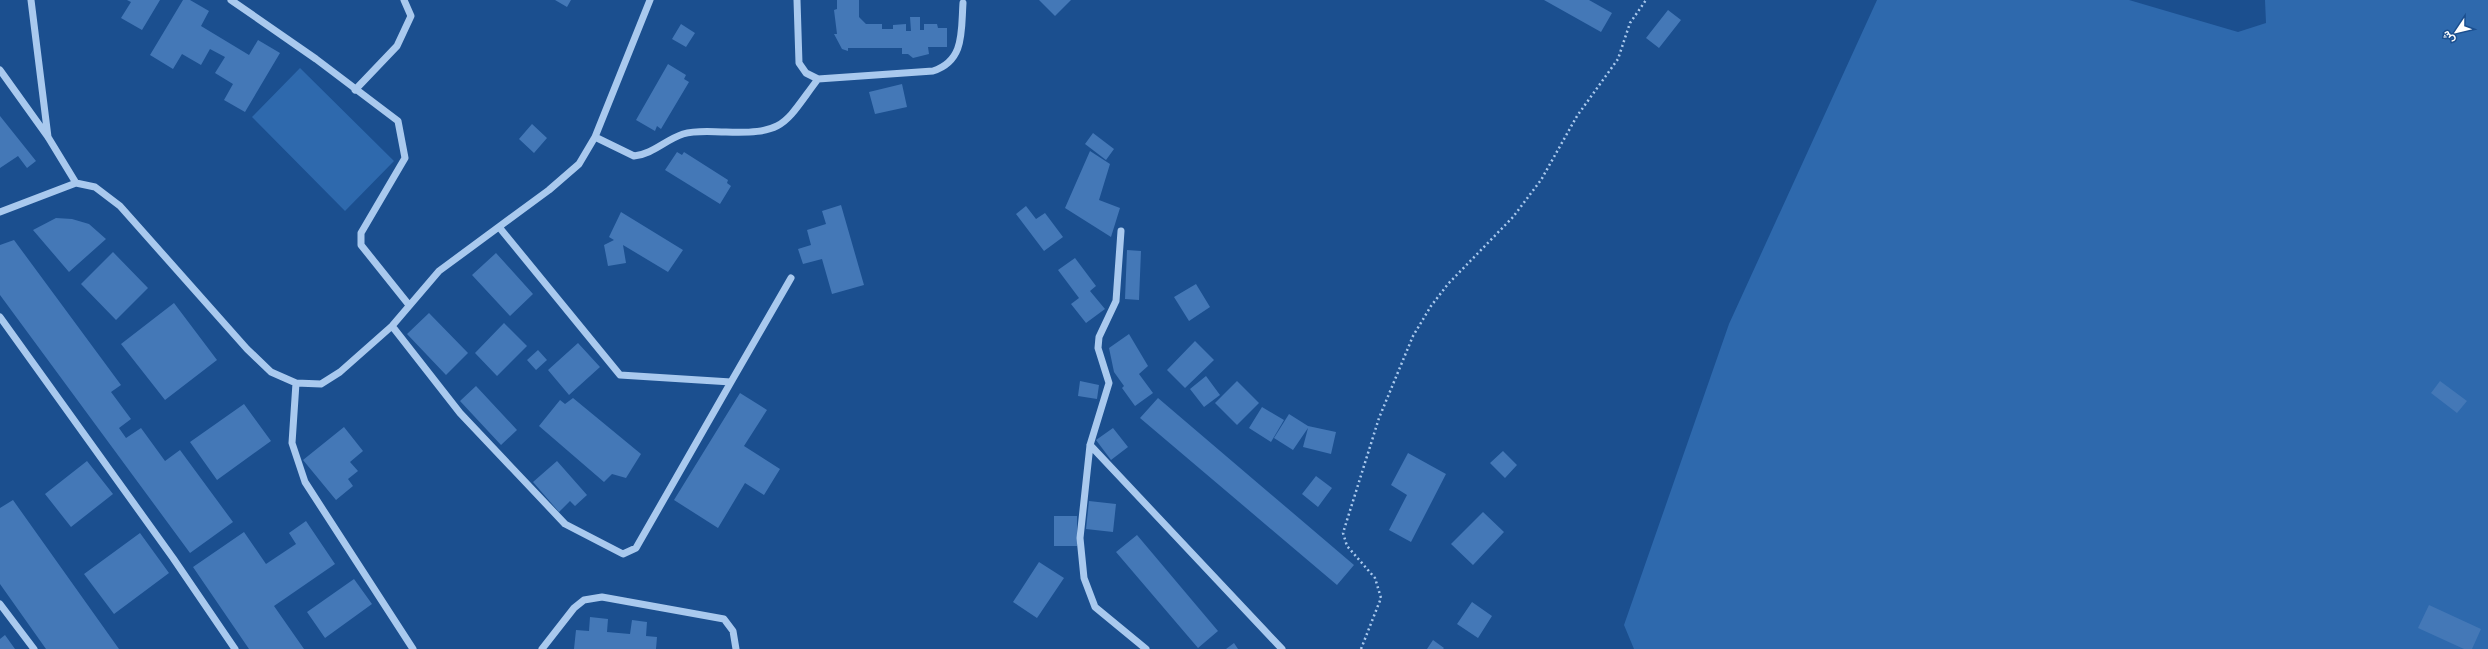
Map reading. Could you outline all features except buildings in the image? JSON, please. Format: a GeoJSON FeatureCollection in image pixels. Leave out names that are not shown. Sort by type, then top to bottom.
{"type":"FeatureCollection","features":[{"type":"Feature","properties":{"kind":"street"},"geometry":{"type":"LineString","coordinates":[[31,0],[48,137]]}},
{"type":"Feature","properties":{"kind":"street"},"geometry":{"type":"LineString","coordinates":[[231,0],[316,59],[398,121],[405,158],[360,233],[361,245],[409,306]]}},
{"type":"Feature","properties":{"kind":"street"},"geometry":{"type":"LineString","coordinates":[[356,90],[397,46],[411,16],[404,0]]}},
{"type":"Feature","properties":{"kind":"street"},"geometry":{"type":"LineString","coordinates":[[0,212],[76,183],[95,187],[120,206],[247,349],[271,372],[296,383],[321,384],[340,372],[392,326],[439,271],[549,190],[579,164],[595,137],[650,0]]}},
{"type":"Feature","properties":{"kind":"street"},"geometry":{"type":"LineString","coordinates":[[797,0],[799,63],[806,73],[818,79],[933,71],[946,67],[955,57],[959,45],[963,3]]}},
{"type":"Feature","properties":{"kind":"street"},"geometry":{"type":"LineString","coordinates":[[0,70],[48,137],[76,183]]}},
{"type":"Feature","properties":{"kind":"street"},"geometry":{"type":"LineString","coordinates":[[595,137],[634,156],[655,150],[683,134],[703,131],[759,133],[773,130],[786,121],[818,79]]}},
{"type":"Feature","properties":{"kind":"street"},"geometry":{"type":"LineString","coordinates":[[498,227],[620,375],[731,382]]}},
{"type":"Feature","properties":{"kind":"street"},"geometry":{"type":"LineString","coordinates":[[1121,231],[1116,301],[1099,337],[1098,348],[1109,383],[1090,445],[1080,538],[1084,578],[1095,607],[1146,649]]}},
{"type":"Feature","properties":{"kind":"street"},"geometry":{"type":"LineString","coordinates":[[392,326],[460,413],[565,524],[623,554],[636,548],[791,278]]}},
{"type":"Feature","properties":{"kind":"street"},"geometry":{"type":"LineString","coordinates":[[0,317],[173,558],[235,649]]}},
{"type":"Feature","properties":{"kind":"street"},"geometry":{"type":"LineString","coordinates":[[296,383],[292,443],[305,482],[413,649]]}},
{"type":"Feature","properties":{"kind":"street"},"geometry":{"type":"LineString","coordinates":[[1090,445],[1282,649]]}},
{"type":"Feature","properties":{"kind":"street"},"geometry":{"type":"LineString","coordinates":[[542,649],[574,608],[584,600],[602,597],[724,620],[733,631],[736,649]]}},
{"type":"Feature","properties":{"kind":"street"},"geometry":{"type":"LineString","coordinates":[[0,604],[34,649]]}},
{"type":"Feature","properties":{"kind":"path"},"geometry":{"type":"LineString","coordinates":[[1361,649],[1381,598],[1375,578],[1347,546],[1343,533],[1391,384],[1413,336],[1431,306],[1448,284],[1513,217],[1541,180],[1577,116],[1618,59],[1630,23],[1646,0]]}},
{"type":"Feature","properties":{"kind":"shaded area"},"geometry":{"type":"Polygon","coordinates":[[[1877,0],[2129,0],[2238,32],[2266,23],[2265,0],[2488,0],[2488,649],[1634,649],[1624,625],[1729,324],[1877,0]]]}},
{"type":"Feature","properties":{"kind":"shaded area"},"geometry":{"type":"Polygon","coordinates":[[[300,68],[394,161],[345,211],[252,117],[300,68]]]}}]}
